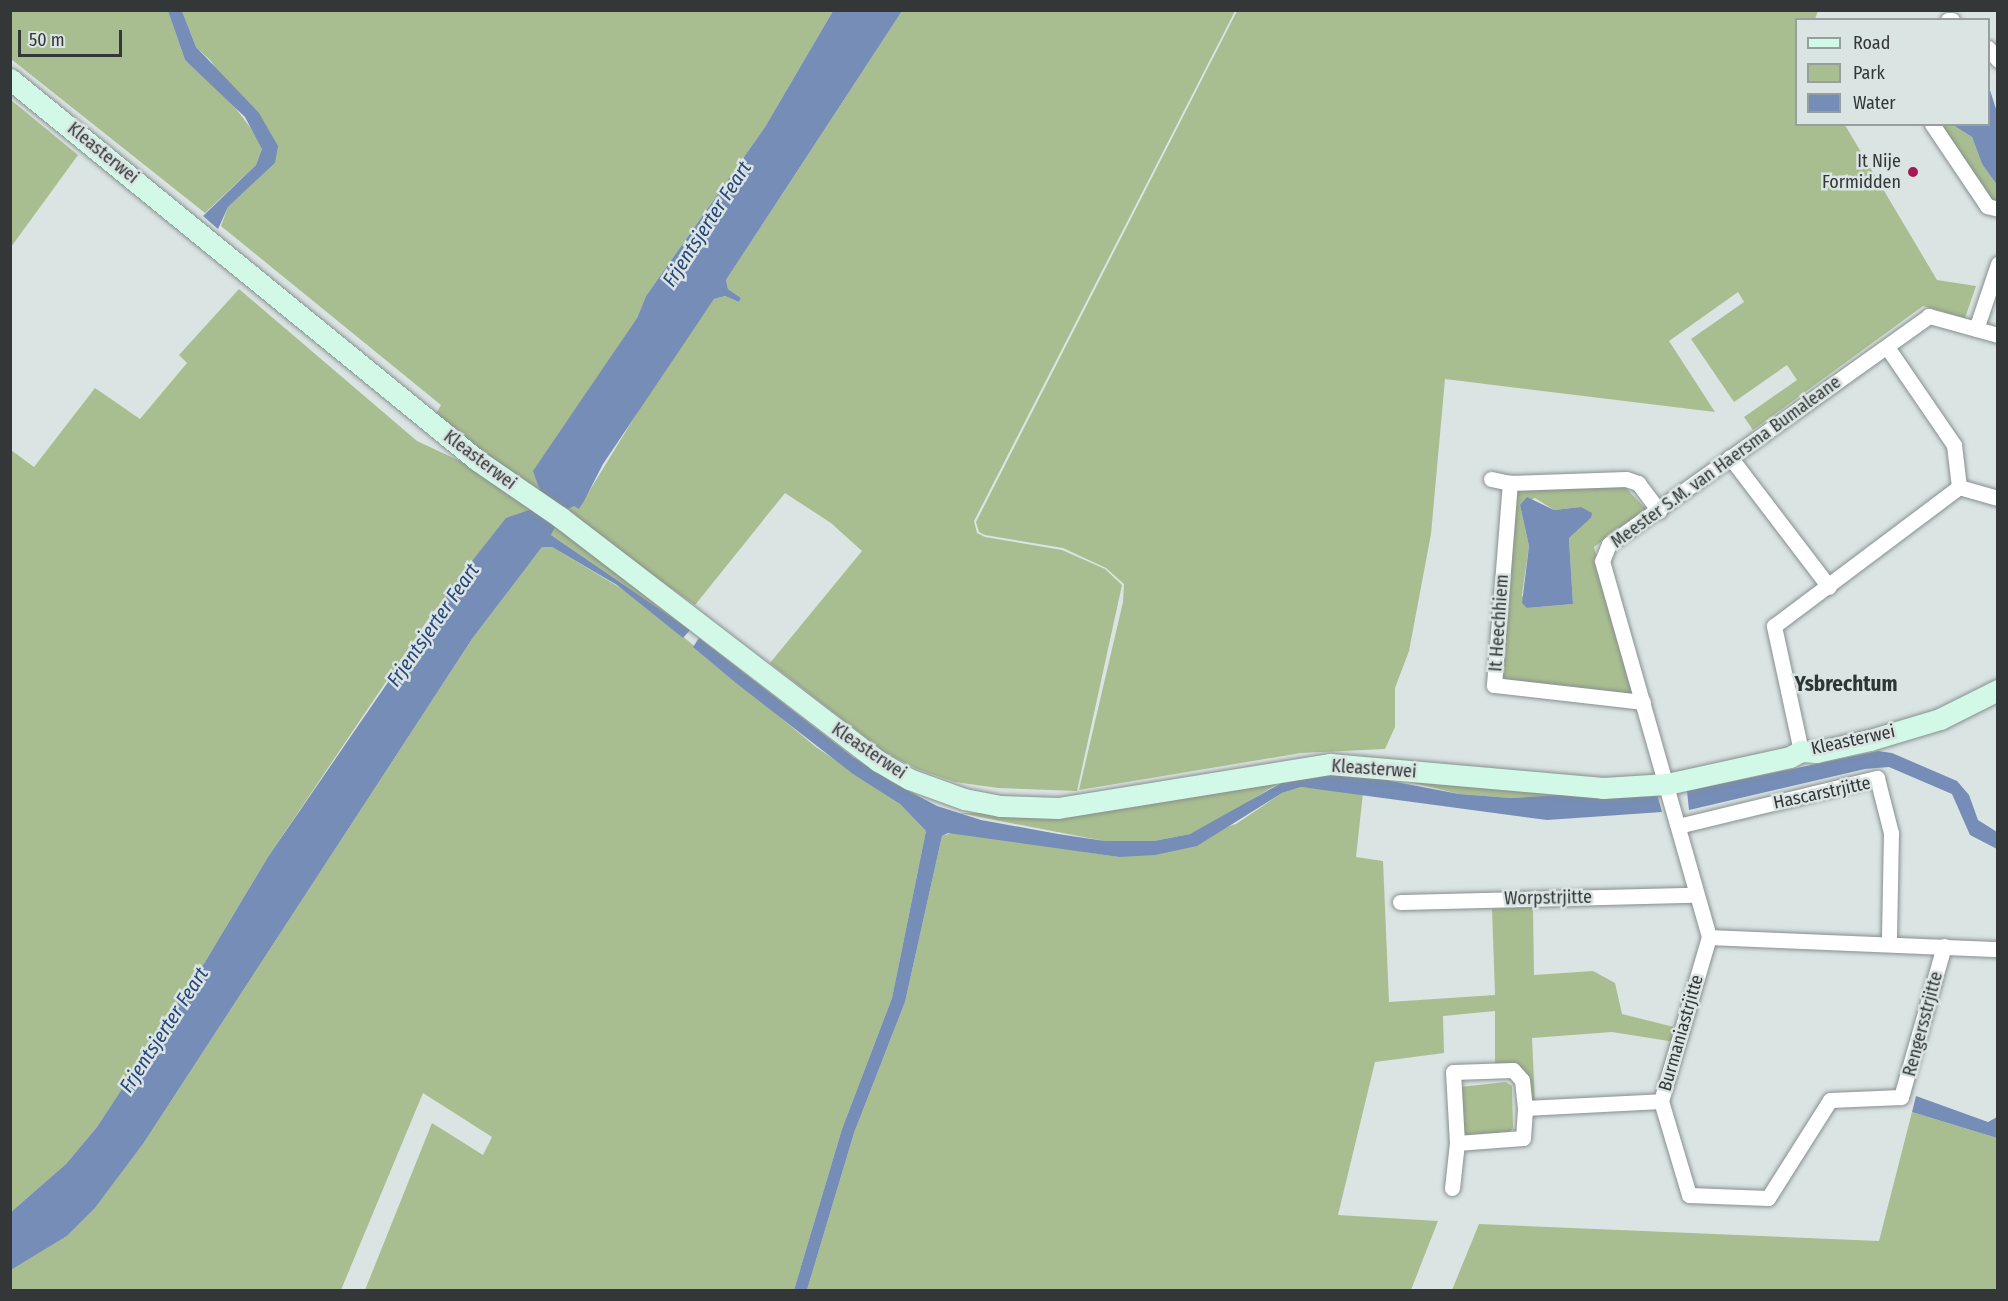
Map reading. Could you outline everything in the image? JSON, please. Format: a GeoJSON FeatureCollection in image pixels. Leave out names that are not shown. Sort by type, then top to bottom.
{"type":"FeatureCollection","features":[{"type":"Feature","properties":{"kind":"street","name":"Kleasterwei"},"geometry":{"type":"LineString","coordinates":[[10,79],[449,438],[560,517],[878,761],[909,779],[964,800],[1000,806],[1059,808],[1330,764],[1603,789],[1667,784],[1790,757],[1801,751],[1860,742],[1940,719],[1998,690]]}},
{"type":"Feature","properties":{"kind":"street"},"geometry":{"type":"LineString","coordinates":[[1933,126],[1987,206],[1998,209]]}},
{"type":"Feature","properties":{"kind":"street"},"geometry":{"type":"LineString","coordinates":[[1977,329],[1998,264]]}},
{"type":"Feature","properties":{"kind":"street","name":"Meester S.M. van Haersma Bumaleane"},"geometry":{"type":"LineString","coordinates":[[1667,784],[1602,561],[1609,544],[1659,511],[1730,457],[1929,316],[1998,335]]}},
{"type":"Feature","properties":{"kind":"street"},"geometry":{"type":"LineString","coordinates":[[1887,346],[1954,445],[1959,487]]}},
{"type":"Feature","properties":{"kind":"street"},"geometry":{"type":"LineString","coordinates":[[1730,457],[1829,587]]}},
{"type":"Feature","properties":{"kind":"street"},"geometry":{"type":"LineString","coordinates":[[1491,479],[1510,483],[1626,479],[1638,483],[1659,511]]}},
{"type":"Feature","properties":{"kind":"street","name":"It Heechhiem"},"geometry":{"type":"LineString","coordinates":[[1510,483],[1494,685],[1642,702]]}},
{"type":"Feature","properties":{"kind":"street"},"geometry":{"type":"LineString","coordinates":[[1959,487],[1998,498]]}},
{"type":"Feature","properties":{"kind":"street"},"geometry":{"type":"LineString","coordinates":[[1801,751],[1774,626],[1829,587],[1959,487]]}},
{"type":"Feature","properties":{"kind":"street","name":"Hascarstrjitte"},"geometry":{"type":"LineString","coordinates":[[1678,826],[1877,778],[1891,833],[1889,942]]}},
{"type":"Feature","properties":{"kind":"street"},"geometry":{"type":"LineString","coordinates":[[1667,784],[1709,937],[1889,942],[1998,949]]}},
{"type":"Feature","properties":{"kind":"street","name":"Worpstrjitte"},"geometry":{"type":"LineString","coordinates":[[1400,902],[1696,895]]}},
{"type":"Feature","properties":{"kind":"street","name":"Burmaniastrjitte"},"geometry":{"type":"LineString","coordinates":[[1525,1108],[1661,1101],[1709,937]]}},
{"type":"Feature","properties":{"kind":"street","name":"Rengersstrjitte"},"geometry":{"type":"LineString","coordinates":[[1661,1101],[1689,1195],[1768,1198],[1830,1100],[1901,1097],[1944,946]]}},
{"type":"Feature","properties":{"kind":"street"},"geometry":{"type":"LineString","coordinates":[[1452,1188],[1457,1143],[1454,1072],[1513,1070],[1522,1080],[1525,1108],[1523,1138],[1457,1143]]}},
{"type":"Feature","properties":{"kind":"green space"},"geometry":{"type":"Polygon","coordinates":[[[10,11],[168,11],[185,60],[227,97],[259,139],[262,149],[256,165],[205,213],[11,59],[10,11]]]}},
{"type":"Feature","properties":{"kind":"green space"},"geometry":{"type":"Polygon","coordinates":[[[182,11],[833,11],[765,127],[646,296],[637,318],[554,442],[536,479],[542,497],[433,419],[441,405],[221,226],[228,207],[275,163],[211,61],[196,47],[182,11]]]}},
{"type":"Feature","properties":{"kind":"green space"},"geometry":{"type":"Polygon","coordinates":[[[902,11],[1235,11],[974,521],[977,533],[985,537],[1062,550],[1105,569],[1122,585],[1077,791],[998,788],[955,782],[917,769],[883,751],[770,663],[862,551],[831,523],[785,493],[695,605],[561,512],[574,505],[579,508],[659,377],[714,299],[725,296],[739,302],[741,298],[728,289],[726,280],[902,11]]]}},
{"type":"Feature","properties":{"kind":"green space"},"geometry":{"type":"Polygon","coordinates":[[[1237,11],[1818,11],[1815,18],[1795,18],[1795,126],[1846,126],[1937,280],[1976,286],[1965,318],[1923,306],[1753,430],[1744,417],[1797,380],[1787,365],[1734,402],[1691,339],[1744,302],[1738,292],[1669,341],[1715,412],[1445,379],[1431,534],[1409,651],[1395,688],[1395,727],[1385,749],[1301,753],[1079,790],[1123,602],[1124,584],[1106,568],[1063,548],[985,535],[979,532],[976,522],[1237,11]]]}},
{"type":"Feature","properties":{"kind":"green space"},"geometry":{"type":"Polygon","coordinates":[[[11,100],[78,155],[11,247],[11,100]]]}},
{"type":"Feature","properties":{"kind":"green space"},"geometry":{"type":"Polygon","coordinates":[[[1938,126],[1955,126],[1972,137],[1982,164],[1997,185],[1997,203],[1992,201],[1938,126]]]}},
{"type":"Feature","properties":{"kind":"green space"},"geometry":{"type":"Polygon","coordinates":[[[239,289],[417,441],[477,469],[535,509],[433,612],[268,857],[205,962],[97,1127],[66,1164],[11,1212],[11,450],[34,467],[95,388],[140,419],[187,363],[179,355],[239,289]]]}},
{"type":"Feature","properties":{"kind":"green space"},"geometry":{"type":"Polygon","coordinates":[[[1520,484],[1624,486],[1646,509],[1594,547],[1634,694],[1507,681],[1500,674],[1511,498],[1520,484]],[[1535,498],[1520,505],[1529,546],[1522,595],[1527,608],[1573,604],[1569,538],[1591,518],[1581,507],[1554,510],[1535,498]]]}},
{"type":"Feature","properties":{"kind":"green space"},"geometry":{"type":"Polygon","coordinates":[[[555,521],[685,623],[690,630],[551,535],[555,521]]]}},
{"type":"Feature","properties":{"kind":"green space"},"geometry":{"type":"Polygon","coordinates":[[[542,547],[552,547],[634,596],[816,747],[900,804],[926,831],[892,998],[842,1129],[794,1290],[365,1290],[432,1123],[483,1155],[492,1137],[423,1093],[341,1290],[11,1290],[11,1270],[67,1236],[95,1208],[143,1144],[472,639],[542,547]]]}},
{"type":"Feature","properties":{"kind":"green space"},"geometry":{"type":"Polygon","coordinates":[[[1389,777],[1587,796],[1511,798],[1459,794],[1389,777]]]}},
{"type":"Feature","properties":{"kind":"green space"},"geometry":{"type":"Polygon","coordinates":[[[1282,781],[1216,822],[1190,834],[1154,841],[1104,841],[959,813],[1013,813],[1282,781]]]}},
{"type":"Feature","properties":{"kind":"green space"},"geometry":{"type":"Polygon","coordinates":[[[1301,787],[1363,793],[1356,857],[1383,861],[1389,1002],[1495,995],[1492,909],[1533,907],[1534,975],[1593,971],[1615,983],[1622,1014],[1678,1028],[1675,1042],[1612,1032],[1532,1038],[1535,1103],[1526,1100],[1522,1072],[1495,1068],[1495,1011],[1443,1016],[1444,1053],[1375,1062],[1338,1215],[1438,1221],[1411,1290],[807,1290],[854,1133],[905,1002],[942,836],[954,832],[1119,857],[1236,824],[1282,793],[1301,787]]]}},
{"type":"Feature","properties":{"kind":"green space"},"geometry":{"type":"Polygon","coordinates":[[[1506,1082],[1512,1086],[1513,1128],[1508,1135],[1467,1136],[1461,1129],[1460,1087],[1506,1082]]]}},
{"type":"Feature","properties":{"kind":"green space"},"geometry":{"type":"Polygon","coordinates":[[[1912,1112],[1997,1138],[1997,1290],[1452,1290],[1479,1224],[1879,1241],[1912,1112]]]}},
{"type":"Feature","properties":{"kind":"water"},"geometry":{"type":"Polygon","coordinates":[[[168,11],[182,11],[196,47],[259,113],[278,146],[275,163],[228,207],[218,229],[203,216],[256,165],[262,149],[245,117],[185,60],[168,11]]]}},
{"type":"Feature","properties":{"kind":"water","name":"Frjentsjerter Feart"},"geometry":{"type":"Polygon","coordinates":[[[833,11],[902,11],[726,280],[728,289],[741,298],[739,302],[725,296],[714,299],[603,464],[579,509],[574,506],[563,511],[551,535],[690,630],[683,638],[617,585],[552,547],[542,547],[472,639],[143,1144],[95,1208],[67,1236],[11,1270],[11,1212],[66,1164],[97,1127],[205,962],[268,857],[465,570],[506,518],[535,508],[542,497],[533,471],[637,318],[646,296],[765,127],[833,11]]]}},
{"type":"Feature","properties":{"kind":"water"},"geometry":{"type":"Polygon","coordinates":[[[1990,90],[1997,112],[1997,185],[1982,164],[1972,137],[1955,126],[1990,126],[1990,90]]]}},
{"type":"Feature","properties":{"kind":"water"},"geometry":{"type":"Polygon","coordinates":[[[1527,497],[1554,510],[1581,507],[1592,513],[1591,518],[1569,538],[1573,604],[1527,608],[1522,603],[1529,546],[1520,505],[1527,497]]]}},
{"type":"Feature","properties":{"kind":"water"},"geometry":{"type":"Polygon","coordinates":[[[699,638],[853,757],[892,782],[937,806],[981,820],[1058,834],[1105,841],[1154,841],[1190,834],[1294,776],[1349,773],[1459,794],[1511,798],[1656,790],[1662,812],[1547,820],[1301,787],[1282,793],[1197,846],[1155,855],[1119,857],[948,833],[942,836],[905,1002],[854,1133],[807,1290],[794,1290],[842,1129],[892,998],[926,831],[900,804],[853,774],[693,647],[699,638]]]}},
{"type":"Feature","properties":{"kind":"water"},"geometry":{"type":"Polygon","coordinates":[[[1878,751],[1892,753],[1957,781],[1969,795],[1978,820],[1997,832],[1997,849],[1970,835],[1952,794],[1889,767],[1865,769],[1689,810],[1687,791],[1878,751]]]}},
{"type":"Feature","properties":{"kind":"water"},"geometry":{"type":"Polygon","coordinates":[[[1916,1096],[1988,1122],[1997,1117],[1997,1138],[1912,1112],[1916,1096]]]}},
{"type":"Feature","properties":{"kind":"place","name":"It Nije Formidden"},"geometry":{"type":"Point","coordinates":[1913,172]}},
{"type":"Feature","properties":{"kind":"district","name":"Ysbrechtum"},"geometry":{"type":"Point","coordinates":[1846,684]}}]}
